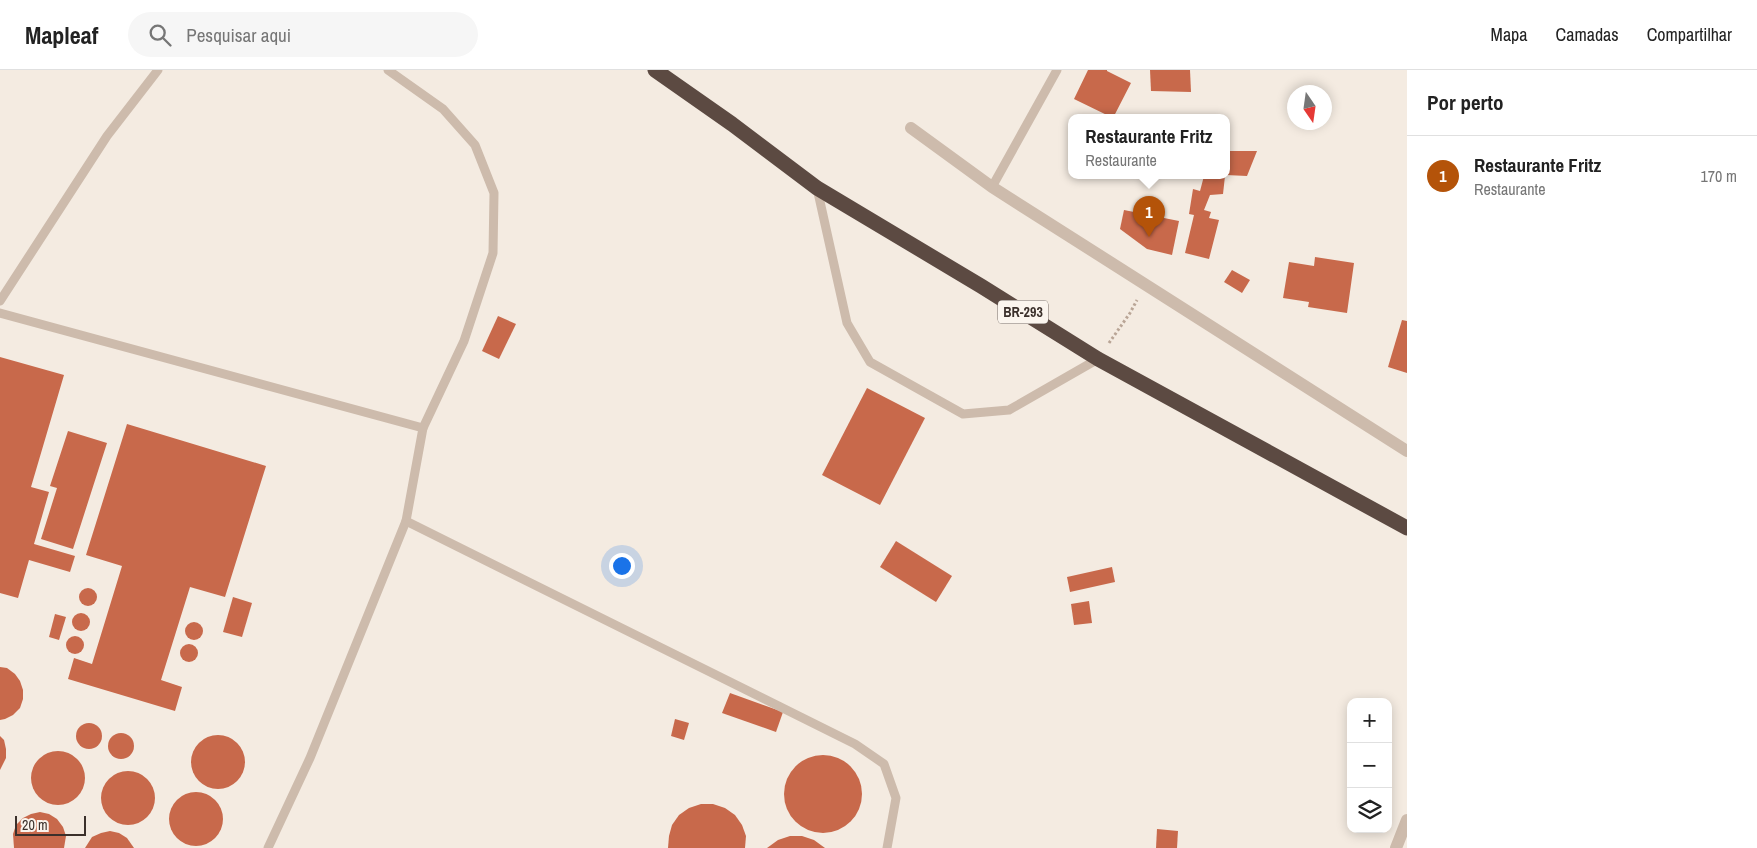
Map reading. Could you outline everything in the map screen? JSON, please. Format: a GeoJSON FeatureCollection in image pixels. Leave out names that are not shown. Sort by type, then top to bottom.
{"type":"FeatureCollection","features":[{"type":"Feature","properties":{"kind":"highway","name":"BR-293"},"geometry":{"type":"LineString","coordinates":[[655,70],[732,124],[817,188],[981,286],[1098,359],[1407,528]]}},
{"type":"Feature","properties":{"kind":"street"},"geometry":{"type":"LineString","coordinates":[[911,128],[992,187],[1407,451]]}},
{"type":"Feature","properties":{"kind":"street"},"geometry":{"type":"LineString","coordinates":[[1396,848],[1407,820]]}},
{"type":"Feature","properties":{"kind":"lane"},"geometry":{"type":"LineString","coordinates":[[0,301],[107,136],[158,70]]}},
{"type":"Feature","properties":{"kind":"lane"},"geometry":{"type":"LineString","coordinates":[[268,848],[310,758],[406,521],[423,428],[464,341],[493,253],[494,193],[474,145],[443,109],[388,70]]}},
{"type":"Feature","properties":{"kind":"lane"},"geometry":{"type":"LineString","coordinates":[[992,187],[1057,70]]}},
{"type":"Feature","properties":{"kind":"lane"},"geometry":{"type":"LineString","coordinates":[[817,188],[847,322],[870,362],[963,414],[1008,410],[1098,359]]}},
{"type":"Feature","properties":{"kind":"lane"},"geometry":{"type":"LineString","coordinates":[[0,313],[423,428]]}},
{"type":"Feature","properties":{"kind":"lane"},"geometry":{"type":"LineString","coordinates":[[406,521],[855,744],[884,764],[896,798],[886,848]]}},
{"type":"Feature","properties":{"kind":"path"},"geometry":{"type":"LineString","coordinates":[[1121,326],[1130,313]]}},
{"type":"Feature","properties":{"kind":"building"},"geometry":{"type":"Polygon","coordinates":[[[1088,70],[1107,70],[1131,83],[1115,114],[1105,114],[1074,99],[1088,70]]]}},
{"type":"Feature","properties":{"kind":"building"},"geometry":{"type":"Polygon","coordinates":[[[1150,70],[1190,70],[1191,92],[1151,91],[1150,70]]]}},
{"type":"Feature","properties":{"kind":"building"},"geometry":{"type":"Polygon","coordinates":[[[1230,151],[1257,151],[1247,176],[1230,175],[1230,151]]]}},
{"type":"Feature","properties":{"kind":"building"},"geometry":{"type":"Polygon","coordinates":[[[1203,179],[1225,179],[1223,194],[1210,195],[1204,210],[1211,212],[1209,218],[1219,220],[1209,259],[1185,253],[1194,215],[1189,214],[1193,189],[1200,191],[1203,179]]]}},
{"type":"Feature","properties":{"kind":"building"},"geometry":{"type":"Polygon","coordinates":[[[1124,210],[1179,221],[1172,255],[1147,249],[1120,229],[1124,210]]]}},
{"type":"Feature","properties":{"kind":"building"},"geometry":{"type":"Polygon","coordinates":[[[1315,257],[1354,263],[1347,313],[1308,307],[1309,302],[1283,298],[1289,262],[1314,266],[1315,257]]]}},
{"type":"Feature","properties":{"kind":"building"},"geometry":{"type":"Polygon","coordinates":[[[1232,270],[1250,280],[1242,293],[1224,282],[1232,270]]]}},
{"type":"Feature","properties":{"kind":"building"},"geometry":{"type":"Polygon","coordinates":[[[498,316],[516,324],[499,359],[482,351],[498,316]]]}},
{"type":"Feature","properties":{"kind":"building"},"geometry":{"type":"Polygon","coordinates":[[[1402,320],[1407,321],[1407,373],[1388,367],[1402,320]]]}},
{"type":"Feature","properties":{"kind":"building"},"geometry":{"type":"Polygon","coordinates":[[[0,357],[64,375],[31,487],[49,492],[34,544],[75,556],[70,572],[29,560],[18,598],[0,593],[0,357]]]}},
{"type":"Feature","properties":{"kind":"building"},"geometry":{"type":"Polygon","coordinates":[[[867,388],[925,418],[880,505],[822,475],[867,388]]]}},
{"type":"Feature","properties":{"kind":"building"},"geometry":{"type":"Polygon","coordinates":[[[127,424],[266,466],[225,597],[190,587],[161,680],[182,687],[175,711],[68,679],[74,658],[92,664],[122,566],[86,555],[127,424]]]}},
{"type":"Feature","properties":{"kind":"building"},"geometry":{"type":"Polygon","coordinates":[[[68,431],[107,443],[73,549],[41,539],[57,488],[50,486],[68,431]]]}},
{"type":"Feature","properties":{"kind":"building"},"geometry":{"type":"Polygon","coordinates":[[[896,541],[952,576],[936,602],[880,567],[896,541]]]}},
{"type":"Feature","properties":{"kind":"building"},"geometry":{"type":"Polygon","coordinates":[[[1112,567],[1115,582],[1070,592],[1067,577],[1112,567]]]}},
{"type":"Feature","properties":{"kind":"building"},"geometry":{"type":"Polygon","coordinates":[[[84,588],[92,588],[97,593],[95,604],[84,606],[79,601],[79,593],[84,588]]]}},
{"type":"Feature","properties":{"kind":"building"},"geometry":{"type":"Polygon","coordinates":[[[233,597],[252,603],[242,637],[223,632],[233,597]]]}},
{"type":"Feature","properties":{"kind":"building"},"geometry":{"type":"Polygon","coordinates":[[[1089,601],[1092,623],[1074,625],[1071,604],[1089,601]]]}},
{"type":"Feature","properties":{"kind":"building"},"geometry":{"type":"Polygon","coordinates":[[[77,613],[85,613],[90,618],[88,629],[77,631],[72,626],[72,618],[77,613]]]}},
{"type":"Feature","properties":{"kind":"building"},"geometry":{"type":"Polygon","coordinates":[[[55,614],[66,617],[59,640],[49,637],[55,614]]]}},
{"type":"Feature","properties":{"kind":"building"},"geometry":{"type":"Polygon","coordinates":[[[190,622],[198,622],[203,627],[201,638],[190,640],[185,635],[185,627],[190,622]]]}},
{"type":"Feature","properties":{"kind":"building"},"geometry":{"type":"Polygon","coordinates":[[[71,636],[79,636],[84,641],[82,652],[71,654],[66,649],[66,641],[71,636]]]}},
{"type":"Feature","properties":{"kind":"building"},"geometry":{"type":"Polygon","coordinates":[[[185,644],[193,644],[198,649],[196,660],[185,662],[180,657],[180,649],[185,644]]]}},
{"type":"Feature","properties":{"kind":"building"},"geometry":{"type":"Polygon","coordinates":[[[0,667],[7,668],[15,674],[23,690],[23,699],[20,708],[13,715],[0,720],[0,667]]]}},
{"type":"Feature","properties":{"kind":"building"},"geometry":{"type":"Polygon","coordinates":[[[730,693],[783,712],[776,732],[722,713],[730,693]]]}},
{"type":"Feature","properties":{"kind":"building"},"geometry":{"type":"Polygon","coordinates":[[[675,719],[689,723],[684,740],[671,736],[675,719]]]}},
{"type":"Feature","properties":{"kind":"building"},"geometry":{"type":"Polygon","coordinates":[[[89,723],[98,727],[102,736],[98,745],[89,749],[80,745],[76,736],[80,727],[89,723]]]}},
{"type":"Feature","properties":{"kind":"building"},"geometry":{"type":"Polygon","coordinates":[[[121,733],[130,737],[134,746],[130,755],[121,759],[112,755],[108,746],[112,737],[121,733]]]}},
{"type":"Feature","properties":{"kind":"building"},"geometry":{"type":"Polygon","coordinates":[[[218,735],[228,737],[237,743],[243,752],[245,762],[243,772],[237,781],[228,787],[218,789],[208,787],[199,781],[193,772],[191,762],[193,752],[199,743],[208,737],[218,735]]]}},
{"type":"Feature","properties":{"kind":"building"},"geometry":{"type":"Polygon","coordinates":[[[0,736],[4,740],[6,758],[0,770],[0,736]]]}},
{"type":"Feature","properties":{"kind":"building"},"geometry":{"type":"Polygon","coordinates":[[[58,751],[68,753],[77,759],[83,768],[85,778],[83,788],[77,797],[68,803],[58,805],[48,803],[39,797],[33,788],[31,778],[33,768],[39,759],[48,753],[58,751]]]}},
{"type":"Feature","properties":{"kind":"building"},"geometry":{"type":"Polygon","coordinates":[[[823,755],[838,758],[850,767],[859,779],[862,794],[859,809],[850,821],[838,830],[823,833],[808,830],[796,821],[787,809],[784,794],[787,779],[796,767],[808,758],[823,755]]]}},
{"type":"Feature","properties":{"kind":"building"},"geometry":{"type":"Polygon","coordinates":[[[128,771],[138,773],[147,779],[153,788],[155,798],[153,808],[147,817],[138,823],[128,825],[118,823],[109,817],[103,808],[101,798],[103,788],[109,779],[118,773],[128,771]]]}},
{"type":"Feature","properties":{"kind":"building"},"geometry":{"type":"Polygon","coordinates":[[[196,792],[206,794],[215,800],[221,809],[223,819],[221,829],[215,838],[206,844],[196,846],[186,844],[177,838],[171,829],[169,819],[171,809],[177,800],[186,794],[196,792]]]}},
{"type":"Feature","properties":{"kind":"building"},"geometry":{"type":"Polygon","coordinates":[[[701,804],[713,804],[725,808],[735,815],[742,825],[746,836],[745,848],[668,848],[672,825],[679,815],[689,808],[701,804]]]}},
{"type":"Feature","properties":{"kind":"building"},"geometry":{"type":"Polygon","coordinates":[[[40,812],[49,814],[57,819],[63,827],[66,836],[64,848],[14,848],[13,834],[16,825],[23,818],[40,812]]]}},
{"type":"Feature","properties":{"kind":"building"},"geometry":{"type":"Polygon","coordinates":[[[1157,829],[1178,831],[1177,848],[1156,848],[1157,829]]]}},
{"type":"Feature","properties":{"kind":"building"},"geometry":{"type":"Polygon","coordinates":[[[110,831],[119,833],[127,838],[134,848],[85,848],[92,837],[110,831]]]}},
{"type":"Feature","properties":{"kind":"building"},"geometry":{"type":"Polygon","coordinates":[[[790,836],[802,836],[814,840],[825,848],[767,848],[778,840],[790,836]]]}},
{"type":"Feature","properties":{"kind":"place","name":"Restaurante Fritz"},"geometry":{"type":"Point","coordinates":[1149,237]}}]}
